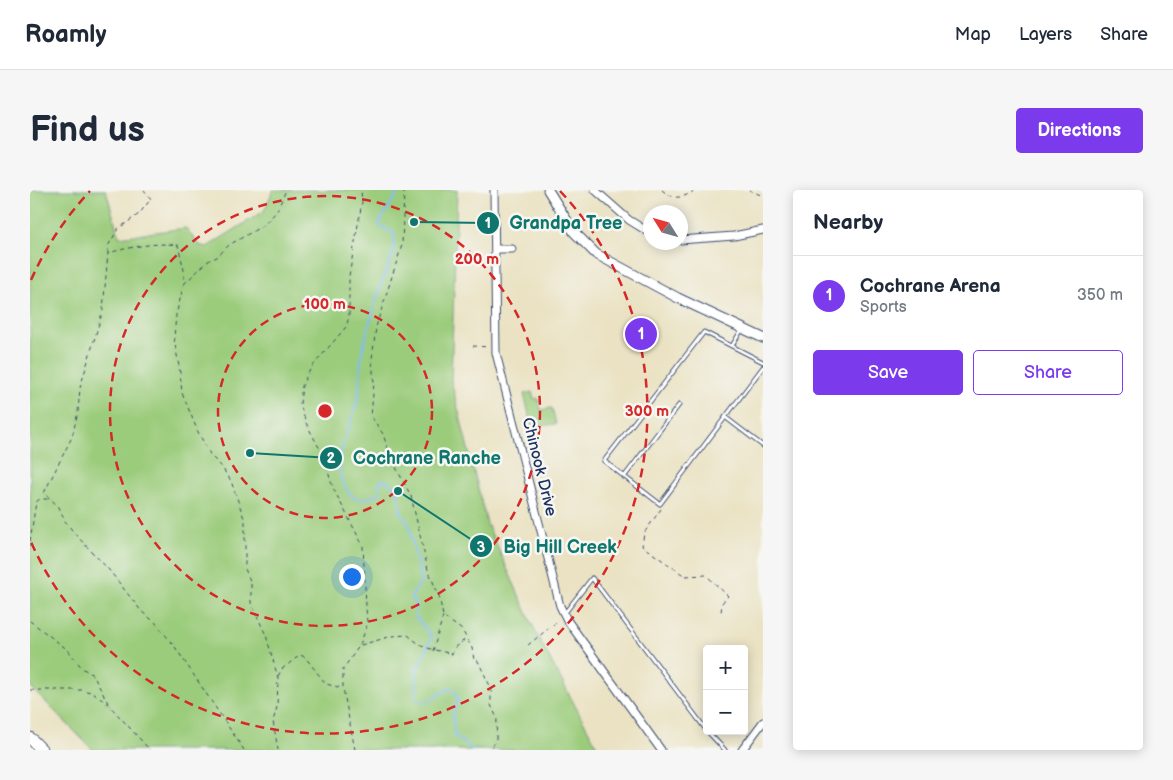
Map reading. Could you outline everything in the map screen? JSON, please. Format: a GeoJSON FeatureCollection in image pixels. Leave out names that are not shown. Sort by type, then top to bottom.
{"type":"FeatureCollection","features":[{"type":"Feature","properties":{"kind":"main road"},"geometry":{"type":"LineString","coordinates":[[30,738],[42,750]]}},
{"type":"Feature","properties":{"kind":"street","name":"Chinook Drive"},"geometry":{"type":"LineString","coordinates":[[494,190],[496,353],[562,617],[660,750]]}},
{"type":"Feature","properties":{"kind":"street"},"geometry":{"type":"LineString","coordinates":[[548,190],[574,232],[596,254],[763,338]]}},
{"type":"Feature","properties":{"kind":"street"},"geometry":{"type":"LineString","coordinates":[[595,190],[629,220],[643,229]]}},
{"type":"Feature","properties":{"kind":"street"},"geometry":{"type":"LineString","coordinates":[[688,239],[744,234],[763,230]]}},
{"type":"Feature","properties":{"kind":"street"},"geometry":{"type":"LineString","coordinates":[[495,249],[512,249]]}},
{"type":"Feature","properties":{"kind":"street"},"geometry":{"type":"LineString","coordinates":[[742,750],[763,722]]}},
{"type":"Feature","properties":{"kind":"lane"},"geometry":{"type":"LineString","coordinates":[[732,346],[742,329]]}},
{"type":"Feature","properties":{"kind":"lane"},"geometry":{"type":"LineString","coordinates":[[763,362],[704,332],[604,461],[660,504],[763,367]]}},
{"type":"Feature","properties":{"kind":"lane"},"geometry":{"type":"LineString","coordinates":[[624,477],[679,405]]}},
{"type":"Feature","properties":{"kind":"lane"},"geometry":{"type":"LineString","coordinates":[[725,417],[763,446]]}},
{"type":"Feature","properties":{"kind":"lane"},"geometry":{"type":"LineString","coordinates":[[562,617],[592,578],[703,726]]}},
{"type":"Feature","properties":{"kind":"lane"},"geometry":{"type":"LineString","coordinates":[[711,735],[725,750]]}},
{"type":"Feature","properties":{"kind":"path"},"geometry":{"type":"LineString","coordinates":[[30,544],[36,502],[44,493],[72,437],[78,412],[80,388],[90,362],[103,310],[108,246],[120,226],[139,214],[149,202],[150,198],[144,190]]}},
{"type":"Feature","properties":{"kind":"path"},"geometry":{"type":"LineString","coordinates":[[184,284],[209,260],[217,257],[229,245],[257,231],[269,220],[277,211],[286,190]]}},
{"type":"Feature","properties":{"kind":"path"},"geometry":{"type":"LineString","coordinates":[[355,750],[343,688],[344,669],[360,645],[367,614],[363,546],[333,488],[323,455],[306,423],[300,404],[302,385],[311,368],[346,326],[349,317],[349,276],[362,202],[361,190]]}},
{"type":"Feature","properties":{"kind":"path"},"geometry":{"type":"LineString","coordinates":[[404,190],[402,245],[376,328],[372,359],[374,384],[371,416],[384,434],[390,456],[411,496],[428,570],[439,596],[443,616],[440,631],[432,651]]}},
{"type":"Feature","properties":{"kind":"path"},"geometry":{"type":"LineString","coordinates":[[662,190],[676,198],[681,198],[694,190]]}},
{"type":"Feature","properties":{"kind":"path"},"geometry":{"type":"LineString","coordinates":[[749,190],[763,196]]}},
{"type":"Feature","properties":{"kind":"path"},"geometry":{"type":"LineString","coordinates":[[108,254],[150,244],[178,245],[184,270],[184,284],[179,300],[174,338],[182,394],[198,432],[211,456],[222,466],[231,481],[245,521],[245,569],[251,583],[250,603],[266,635],[278,678],[278,707],[273,721],[278,750]]}},
{"type":"Feature","properties":{"kind":"path"},"geometry":{"type":"LineString","coordinates":[[473,346],[490,346]]}},
{"type":"Feature","properties":{"kind":"path"},"geometry":{"type":"LineString","coordinates":[[44,493],[59,507],[65,521],[75,534],[109,570],[142,612],[155,622],[175,647],[244,750]]}},
{"type":"Feature","properties":{"kind":"path"},"geometry":{"type":"LineString","coordinates":[[40,499],[51,499]]}},
{"type":"Feature","properties":{"kind":"path"},"geometry":{"type":"LineString","coordinates":[[663,507],[644,533],[642,546],[685,576],[706,575],[728,596],[722,603],[721,613]]}},
{"type":"Feature","properties":{"kind":"path"},"geometry":{"type":"LineString","coordinates":[[443,616],[460,627],[472,648],[474,660],[478,661],[491,688],[490,704],[497,718],[498,729],[491,750]]}},
{"type":"Feature","properties":{"kind":"path"},"geometry":{"type":"LineString","coordinates":[[528,645],[562,617]]}},
{"type":"Feature","properties":{"kind":"path"},"geometry":{"type":"LineString","coordinates":[[30,621],[68,650],[82,668],[93,675],[106,694],[108,704]]}},
{"type":"Feature","properties":{"kind":"path"},"geometry":{"type":"LineString","coordinates":[[360,645],[402,635],[410,636],[421,646],[432,651],[443,651],[452,654],[455,647],[466,640]]}},
{"type":"Feature","properties":{"kind":"path"},"geometry":{"type":"LineString","coordinates":[[278,678],[282,669],[300,655],[305,656],[326,684],[343,688]]}},
{"type":"Feature","properties":{"kind":"path"},"geometry":{"type":"LineString","coordinates":[[30,690],[86,690],[108,704],[150,750]]}},
{"type":"Feature","properties":{"kind":"green space"},"geometry":{"type":"Polygon","coordinates":[[[30,190],[106,190],[119,237],[186,228],[199,245],[207,247],[264,211],[273,190],[457,190],[451,381],[487,524],[537,635],[599,750],[93,750],[30,686],[30,190]]]}},
{"type":"Feature","properties":{"kind":"green space"},"geometry":{"type":"Polygon","coordinates":[[[532,392],[534,399],[538,398],[541,410],[552,408],[556,424],[532,427],[524,394],[532,392]]]}},
{"type":"Feature","properties":{"kind":"waterway"},"geometry":{"type":"LineString","coordinates":[[394,190],[397,194],[379,223],[382,227],[394,233],[394,250],[369,323],[363,348],[358,397],[341,454],[341,476],[345,487],[352,497],[356,499],[365,499],[380,493],[379,483],[382,480],[387,481],[398,491],[401,512],[409,525],[421,582],[411,597],[416,606],[415,616],[432,637],[417,669],[416,697],[426,703],[448,689],[455,690],[458,700],[453,713],[454,735],[473,750]]}},
{"type":"Feature","properties":{"kind":"place","name":"Grandpa Tree"},"geometry":{"type":"Point","coordinates":[414,222]}},
{"type":"Feature","properties":{"kind":"place","name":"Cochrane Arena"},"geometry":{"type":"Point","coordinates":[641,334]}},
{"type":"Feature","properties":{"kind":"place","name":"Cochrane Ranche"},"geometry":{"type":"Point","coordinates":[250,453]}},
{"type":"Feature","properties":{"kind":"place","name":"Big Hill Creek"},"geometry":{"type":"Point","coordinates":[398,491]}}]}
